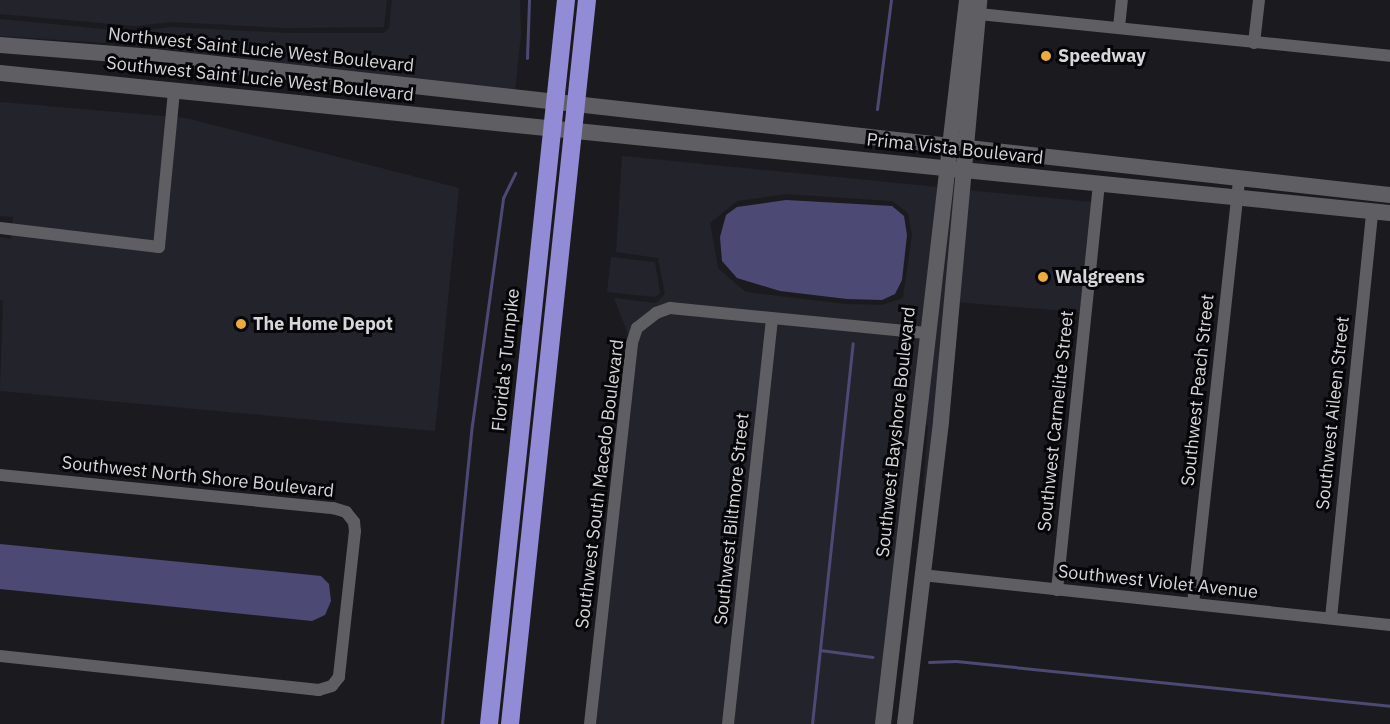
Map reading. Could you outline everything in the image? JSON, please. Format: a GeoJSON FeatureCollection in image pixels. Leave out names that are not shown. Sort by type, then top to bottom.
{"type":"FeatureCollection","features":[{"type":"Feature","properties":{"kind":"highway","name":"Florida's Turnpike"},"geometry":{"type":"LineString","coordinates":[[489,724],[566,0]]}},
{"type":"Feature","properties":{"kind":"highway"},"geometry":{"type":"LineString","coordinates":[[510,724],[587,0]]}},
{"type":"Feature","properties":{"kind":"main road","name":"Southwest Bayshore Boulevard"},"geometry":{"type":"LineString","coordinates":[[883,724],[926,333],[967,0]]}},
{"type":"Feature","properties":{"kind":"main road"},"geometry":{"type":"LineString","coordinates":[[905,724],[932,502],[979,7]]}},
{"type":"Feature","properties":{"kind":"main road","name":"Northwest Saint Lucie West Boulevard"},"geometry":{"type":"LineString","coordinates":[[0,45],[154,57],[518,98]]}},
{"type":"Feature","properties":{"kind":"main road","name":"Southwest Saint Lucie West Boulevard"},"geometry":{"type":"LineString","coordinates":[[0,73],[516,122]]}},
{"type":"Feature","properties":{"kind":"main road","name":"Prima Vista Boulevard"},"geometry":{"type":"LineString","coordinates":[[518,98],[950,144],[1390,195]]}},
{"type":"Feature","properties":{"kind":"main road","name":"Prima Vista Boulevard"},"geometry":{"type":"LineString","coordinates":[[516,122],[718,146],[946,166],[1390,213]]}},
{"type":"Feature","properties":{"kind":"main road"},"geometry":{"type":"LineString","coordinates":[[917,414],[923,426],[917,487],[920,495],[932,502]]}},
{"type":"Feature","properties":{"kind":"main road"},"geometry":{"type":"LineString","coordinates":[[907,508],[915,514],[920,527],[915,587],[920,599]]}},
{"type":"Feature","properties":{"kind":"street"},"geometry":{"type":"LineString","coordinates":[[1119,27],[1122,0]]}},
{"type":"Feature","properties":{"kind":"street"},"geometry":{"type":"LineString","coordinates":[[1254,43],[1259,0]]}},
{"type":"Feature","properties":{"kind":"street"},"geometry":{"type":"LineString","coordinates":[[979,7],[1119,27],[1390,56]]}},
{"type":"Feature","properties":{"kind":"street"},"geometry":{"type":"LineString","coordinates":[[0,228],[159,247],[174,90]]}},
{"type":"Feature","properties":{"kind":"street","name":"Southwest Peach Street"},"geometry":{"type":"LineString","coordinates":[[1193,604],[1239,179]]}},
{"type":"Feature","properties":{"kind":"street","name":"Southwest Carmelite Street"},"geometry":{"type":"LineString","coordinates":[[1057,590],[1099,184]]}},
{"type":"Feature","properties":{"kind":"street","name":"Southwest Aileen Street"},"geometry":{"type":"LineString","coordinates":[[1331,618],[1372,211]]}},
{"type":"Feature","properties":{"kind":"street","name":"Southwest South Macedo Boulevard"},"geometry":{"type":"LineString","coordinates":[[590,724],[632,343],[637,328],[656,313],[670,308],[926,333]]}},
{"type":"Feature","properties":{"kind":"street","name":"Southwest Biltmore Street"},"geometry":{"type":"LineString","coordinates":[[728,724],[772,319]]}},
{"type":"Feature","properties":{"kind":"street","name":"Southwest North Shore Boulevard"},"geometry":{"type":"LineString","coordinates":[[0,476],[333,508],[346,512],[355,531],[339,676],[332,686],[319,690],[0,656]]}},
{"type":"Feature","properties":{"kind":"street","name":"Southwest Violet Avenue"},"geometry":{"type":"LineString","coordinates":[[922,575],[1390,625]]}},
{"type":"Feature","properties":{"kind":"shaded area"},"geometry":{"type":"Polygon","coordinates":[[[0,0],[387,0],[384,27],[286,28],[172,22],[135,26],[0,14],[0,0]]]}},
{"type":"Feature","properties":{"kind":"shaded area"},"geometry":{"type":"Polygon","coordinates":[[[392,0],[520,0],[521,34],[515,91],[121,44],[0,36],[0,19],[134,32],[172,27],[286,33],[384,33],[389,28],[392,0]]]}},
{"type":"Feature","properties":{"kind":"shaded area"},"geometry":{"type":"Polygon","coordinates":[[[0,102],[186,118],[459,188],[435,431],[0,391],[3,301],[0,300],[0,237],[11,239],[13,217],[0,216],[0,102]]]}},
{"type":"Feature","properties":{"kind":"shaded area"},"geometry":{"type":"Polygon","coordinates":[[[622,156],[938,187],[878,724],[596,724],[634,349],[614,298],[656,303],[665,294],[658,258],[616,252],[622,156]],[[786,194],[737,201],[710,223],[718,268],[746,292],[846,304],[882,305],[903,298],[912,235],[908,213],[892,201],[786,194]]]}},
{"type":"Feature","properties":{"kind":"shaded area"},"geometry":{"type":"Polygon","coordinates":[[[948,188],[956,189],[927,493],[923,486],[928,427],[922,413],[948,188]]]}},
{"type":"Feature","properties":{"kind":"shaded area"},"geometry":{"type":"Polygon","coordinates":[[[966,190],[1092,202],[1080,312],[955,302],[966,190]]]}},
{"type":"Feature","properties":{"kind":"shaded area"},"geometry":{"type":"Polygon","coordinates":[[[786,200],[892,206],[904,216],[907,235],[902,280],[895,294],[882,300],[847,299],[780,291],[737,278],[722,261],[720,237],[726,215],[737,207],[786,200]]]}},
{"type":"Feature","properties":{"kind":"shaded area"},"geometry":{"type":"Polygon","coordinates":[[[611,257],[655,262],[660,293],[655,297],[607,292],[611,257]]]}},
{"type":"Feature","properties":{"kind":"shaded area"},"geometry":{"type":"Polygon","coordinates":[[[0,544],[321,576],[329,584],[331,601],[325,615],[312,621],[0,589],[0,544]]]}},
{"type":"Feature","properties":{"kind":"waterway"},"geometry":{"type":"LineString","coordinates":[[527,58],[529,0]]}},
{"type":"Feature","properties":{"kind":"waterway"},"geometry":{"type":"LineString","coordinates":[[877,109],[891,0]]}},
{"type":"Feature","properties":{"kind":"waterway"},"geometry":{"type":"LineString","coordinates":[[442,724],[472,425],[503,198],[515,173]]}},
{"type":"Feature","properties":{"kind":"waterway"},"geometry":{"type":"LineString","coordinates":[[812,724],[853,343]]}},
{"type":"Feature","properties":{"kind":"waterway"},"geometry":{"type":"LineString","coordinates":[[820,650],[873,657]]}},
{"type":"Feature","properties":{"kind":"waterway"},"geometry":{"type":"LineString","coordinates":[[929,662],[956,661],[1390,706]]}},
{"type":"Feature","properties":{"kind":"place","name":"Speedway"},"geometry":{"type":"Point","coordinates":[1046,56]}},
{"type":"Feature","properties":{"kind":"place","name":"Walgreens"},"geometry":{"type":"Point","coordinates":[1043,277]}},
{"type":"Feature","properties":{"kind":"place","name":"The Home Depot"},"geometry":{"type":"Point","coordinates":[241,324]}}]}
